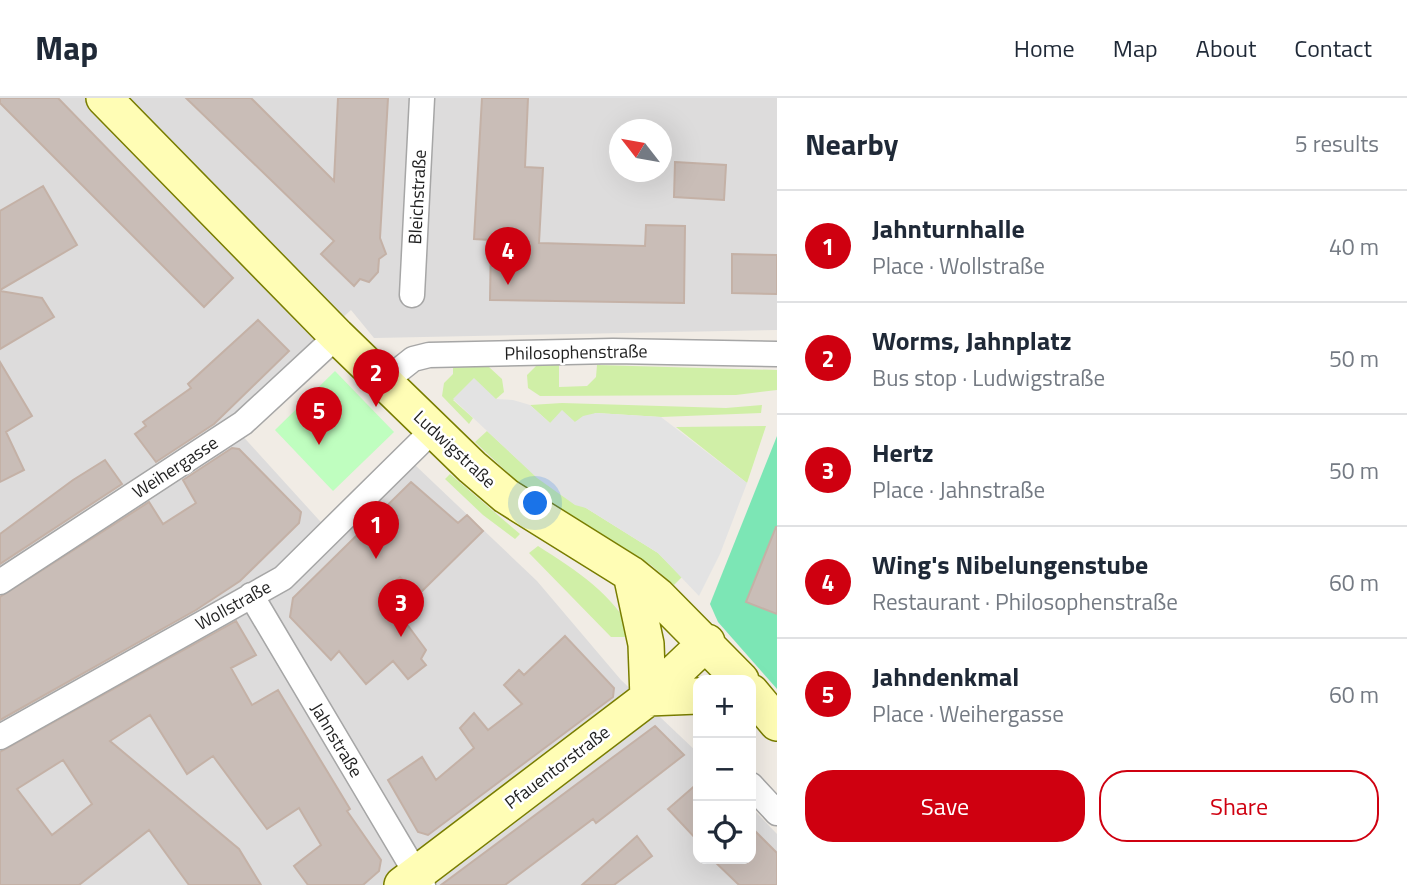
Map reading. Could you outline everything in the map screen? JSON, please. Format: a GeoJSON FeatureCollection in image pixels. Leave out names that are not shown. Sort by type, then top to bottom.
{"type":"FeatureCollection","features":[{"type":"Feature","properties":{"kind":"main road","name":"Ludwigstraße"},"geometry":{"type":"LineString","coordinates":[[104,98],[433,430],[506,496],[631,574],[707,642],[737,675]]}},
{"type":"Feature","properties":{"kind":"main road"},"geometry":{"type":"LineString","coordinates":[[631,574],[645,636],[648,698],[693,696]]}},
{"type":"Feature","properties":{"kind":"main road","name":"Pfauentorstraße"},"geometry":{"type":"LineString","coordinates":[[414,881],[648,698],[707,642]]}},
{"type":"Feature","properties":{"kind":"main road"},"geometry":{"type":"LineString","coordinates":[[756,698],[777,723]]}},
{"type":"Feature","properties":{"kind":"main road"},"geometry":{"type":"LineString","coordinates":[[756,718],[777,731]]}},
{"type":"Feature","properties":{"kind":"street","name":"Bleichstraße"},"geometry":{"type":"LineString","coordinates":[[412,295],[422,98]]}},
{"type":"Feature","properties":{"kind":"street","name":"Weihergasse"},"geometry":{"type":"LineString","coordinates":[[0,582],[243,423],[337,336]]}},
{"type":"Feature","properties":{"kind":"street","name":"Philosophenstraße"},"geometry":{"type":"LineString","coordinates":[[384,382],[413,359],[429,355],[613,351],[777,354]]}},
{"type":"Feature","properties":{"kind":"street","name":"Wollstraße"},"geometry":{"type":"LineString","coordinates":[[0,737],[283,578],[433,430]]}},
{"type":"Feature","properties":{"kind":"street","name":"Jahnstraße"},"geometry":{"type":"LineString","coordinates":[[251,595],[414,881]]}},
{"type":"Feature","properties":{"kind":"street"},"geometry":{"type":"LineString","coordinates":[[756,790],[777,813]]}},
{"type":"Feature","properties":{"kind":"shaded area"},"geometry":{"type":"Polygon","coordinates":[[[0,98],[777,98],[777,330],[374,338],[351,310],[230,422],[338,541],[415,465],[537,581],[621,680],[693,748],[693,864],[756,864],[756,812],[777,834],[777,885],[0,885],[0,98]]]}},
{"type":"Feature","properties":{"kind":"shaded area"},"geometry":{"type":"Polygon","coordinates":[[[474,378],[496,399],[530,405],[550,423],[562,410],[575,422],[583,416],[596,413],[661,417],[747,483],[720,554],[699,596],[658,553],[586,508],[575,505],[537,478],[453,399],[474,378]]]}},
{"type":"Feature","properties":{"kind":"green space"},"geometry":{"type":"Polygon","coordinates":[[[559,364],[559,387],[587,386],[596,377],[597,365],[777,370],[777,390],[736,395],[540,396],[528,388],[527,375],[536,366],[559,364]]]}},
{"type":"Feature","properties":{"kind":"green space"},"geometry":{"type":"Polygon","coordinates":[[[453,367],[489,367],[502,379],[504,392],[496,399],[453,400],[473,418],[469,424],[442,396],[444,383],[453,374],[453,367]]]}},
{"type":"Feature","properties":{"kind":"green space"},"geometry":{"type":"Polygon","coordinates":[[[335,371],[394,432],[333,491],[275,430],[335,371]]]}},
{"type":"Feature","properties":{"kind":"green space"},"geometry":{"type":"Polygon","coordinates":[[[562,403],[726,408],[762,405],[761,413],[661,417],[596,413],[575,422],[550,423],[530,405],[562,403]]]}},
{"type":"Feature","properties":{"kind":"green space"},"geometry":{"type":"Polygon","coordinates":[[[766,426],[747,483],[676,427],[766,426]]]}},
{"type":"Feature","properties":{"kind":"green space"},"geometry":{"type":"Polygon","coordinates":[[[487,431],[548,483],[658,553],[682,577],[674,585],[651,565],[522,486],[475,442],[487,431]]]}},
{"type":"Feature","properties":{"kind":"green space"},"geometry":{"type":"Polygon","coordinates":[[[777,436],[777,689],[718,622],[710,604],[777,436]]]}},
{"type":"Feature","properties":{"kind":"green space"},"geometry":{"type":"Polygon","coordinates":[[[450,474],[520,534],[515,539],[483,515],[445,479],[450,474]]]}},
{"type":"Feature","properties":{"kind":"green space"},"geometry":{"type":"Polygon","coordinates":[[[538,546],[580,574],[605,596],[635,637],[611,637],[529,553],[538,546]]]}},
{"type":"Feature","properties":{"kind":"building"},"geometry":{"type":"Polygon","coordinates":[[[0,98],[58,98],[233,278],[204,307],[0,103],[0,98]]]}},
{"type":"Feature","properties":{"kind":"building"},"geometry":{"type":"Polygon","coordinates":[[[186,98],[251,98],[334,181],[338,98],[388,98],[380,238],[386,254],[379,259],[378,272],[369,282],[360,279],[354,286],[321,254],[334,241],[186,98]]]}},
{"type":"Feature","properties":{"kind":"building"},"geometry":{"type":"Polygon","coordinates":[[[482,98],[528,98],[525,167],[543,168],[539,243],[645,246],[646,225],[685,226],[684,303],[490,300],[491,240],[474,239],[482,98]]]}},
{"type":"Feature","properties":{"kind":"building"},"geometry":{"type":"Polygon","coordinates":[[[675,162],[726,165],[724,200],[674,197],[675,162]]]}},
{"type":"Feature","properties":{"kind":"building"},"geometry":{"type":"Polygon","coordinates":[[[43,186],[77,245],[0,290],[0,211],[43,186]]]}},
{"type":"Feature","properties":{"kind":"building"},"geometry":{"type":"Polygon","coordinates":[[[732,254],[777,255],[777,294],[732,293],[732,254]]]}},
{"type":"Feature","properties":{"kind":"building"},"geometry":{"type":"Polygon","coordinates":[[[0,291],[42,298],[54,317],[0,349],[0,291]]]}},
{"type":"Feature","properties":{"kind":"building"},"geometry":{"type":"Polygon","coordinates":[[[258,320],[289,351],[214,424],[156,462],[135,434],[146,426],[143,422],[191,388],[188,384],[258,320]]]}},
{"type":"Feature","properties":{"kind":"building"},"geometry":{"type":"Polygon","coordinates":[[[0,362],[32,416],[6,432],[24,470],[0,482],[0,362]]]}},
{"type":"Feature","properties":{"kind":"building"},"geometry":{"type":"Polygon","coordinates":[[[232,448],[239,449],[301,512],[299,523],[240,581],[196,610],[0,720],[0,597],[149,502],[163,524],[196,503],[183,480],[232,448]]]}},
{"type":"Feature","properties":{"kind":"building"},"geometry":{"type":"Polygon","coordinates":[[[105,460],[122,484],[0,564],[0,534],[105,460]]]}},
{"type":"Feature","properties":{"kind":"building"},"geometry":{"type":"Polygon","coordinates":[[[411,482],[458,523],[467,515],[483,531],[418,595],[400,577],[383,592],[426,650],[421,659],[426,665],[408,679],[393,661],[366,684],[339,651],[331,660],[290,617],[293,598],[411,482]]]}},
{"type":"Feature","properties":{"kind":"building"},"geometry":{"type":"Polygon","coordinates":[[[777,527],[777,614],[746,602],[777,527]]]}},
{"type":"Feature","properties":{"kind":"building"},"geometry":{"type":"Polygon","coordinates":[[[236,621],[256,655],[231,668],[252,705],[278,690],[350,809],[347,811],[381,860],[379,871],[363,885],[308,885],[294,866],[321,845],[299,808],[267,829],[213,756],[187,774],[150,715],[110,741],[239,849],[261,885],[189,885],[149,830],[79,885],[0,885],[0,752],[236,621]],[[63,760],[17,789],[52,835],[92,804],[63,760]]]}},
{"type":"Feature","properties":{"kind":"building"},"geometry":{"type":"Polygon","coordinates":[[[565,636],[614,688],[613,697],[428,835],[418,832],[388,780],[422,757],[436,780],[474,748],[460,728],[474,713],[488,730],[522,704],[504,685],[519,670],[524,675],[565,636]]]}},
{"type":"Feature","properties":{"kind":"building"},"geometry":{"type":"Polygon","coordinates":[[[655,726],[684,755],[596,823],[593,819],[505,885],[441,885],[655,726]]]}},
{"type":"Feature","properties":{"kind":"building"},"geometry":{"type":"Polygon","coordinates":[[[693,787],[693,836],[668,809],[693,787]]]}},
{"type":"Feature","properties":{"kind":"building"},"geometry":{"type":"Polygon","coordinates":[[[756,832],[777,853],[777,885],[739,885],[717,864],[756,864],[756,832]]]}},
{"type":"Feature","properties":{"kind":"building"},"geometry":{"type":"Polygon","coordinates":[[[637,836],[652,856],[614,885],[582,885],[637,836]]]}},
{"type":"Feature","properties":{"kind":"place","name":"Wing's Nibelungenstube"},"geometry":{"type":"Point","coordinates":[508,285]}},
{"type":"Feature","properties":{"kind":"place","name":"Worms, Jahnplatz"},"geometry":{"type":"Point","coordinates":[376,407]}},
{"type":"Feature","properties":{"kind":"place","name":"Jahndenkmal"},"geometry":{"type":"Point","coordinates":[319,445]}},
{"type":"Feature","properties":{"kind":"place","name":"Jahnturnhalle"},"geometry":{"type":"Point","coordinates":[376,559]}},
{"type":"Feature","properties":{"kind":"place","name":"Hertz"},"geometry":{"type":"Point","coordinates":[401,637]}}]}
